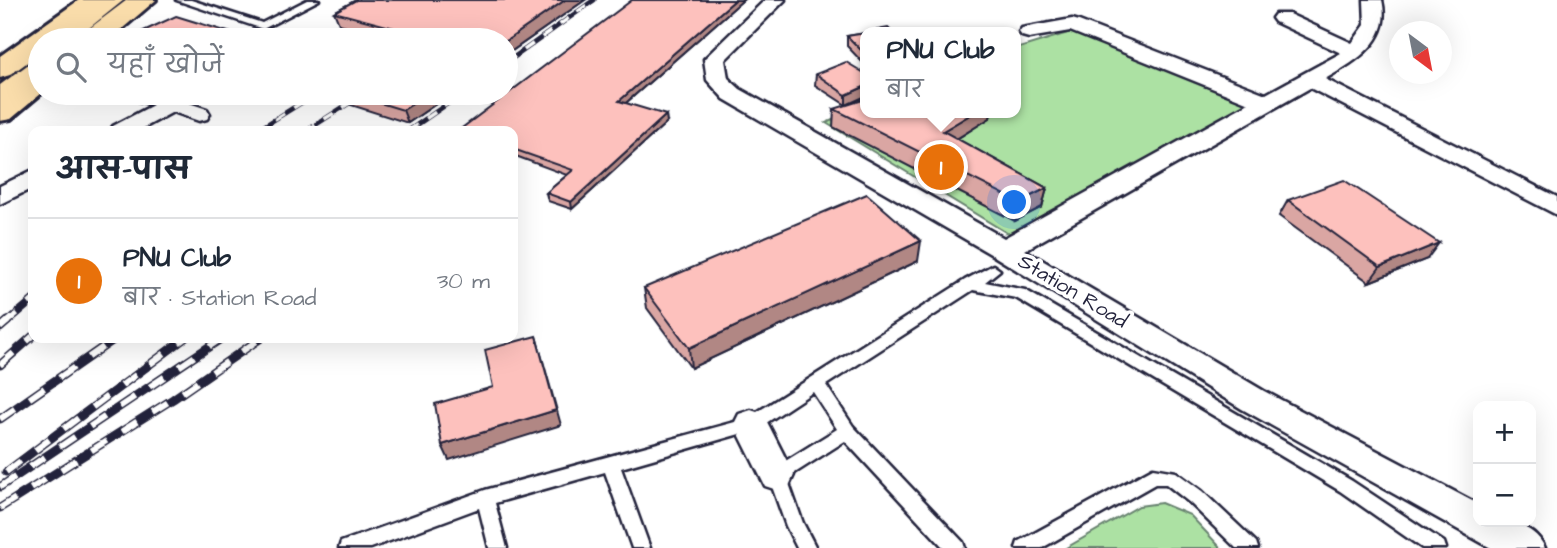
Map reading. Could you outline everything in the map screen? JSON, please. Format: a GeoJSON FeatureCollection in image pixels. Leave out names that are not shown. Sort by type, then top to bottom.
{"type":"FeatureCollection","features":[{"type":"Feature","properties":{"kind":"main road"},"geometry":{"type":"LineString","coordinates":[[57,28],[96,0]]}},
{"type":"Feature","properties":{"kind":"main road"},"geometry":{"type":"LineString","coordinates":[[73,28],[111,0]]}},
{"type":"Feature","properties":{"kind":"main road"},"geometry":{"type":"LineString","coordinates":[[93,28],[130,0]]}},
{"type":"Feature","properties":{"kind":"main road"},"geometry":{"type":"LineString","coordinates":[[107,28],[143,0]]}},
{"type":"Feature","properties":{"kind":"main road"},"geometry":{"type":"LineString","coordinates":[[0,69],[28,49]]}},
{"type":"Feature","properties":{"kind":"main road"},"geometry":{"type":"LineString","coordinates":[[0,83],[28,61]]}},
{"type":"Feature","properties":{"kind":"main road"},"geometry":{"type":"LineString","coordinates":[[0,99],[28,77]]}},
{"type":"Feature","properties":{"kind":"main road"},"geometry":{"type":"LineString","coordinates":[[0,112],[28,90]]}},
{"type":"Feature","properties":{"kind":"street","name":"Station Road"},"geometry":{"type":"LineString","coordinates":[[776,0],[714,59],[718,80],[732,94],[999,260],[1526,548]]}},
{"type":"Feature","properties":{"kind":"street"},"geometry":{"type":"LineString","coordinates":[[999,260],[1355,52],[1369,40],[1369,5]]}},
{"type":"Feature","properties":{"kind":"street"},"geometry":{"type":"LineString","coordinates":[[1282,18],[1355,52]]}},
{"type":"Feature","properties":{"kind":"street"},"geometry":{"type":"LineString","coordinates":[[1029,32],[1072,25],[1268,103]]}},
{"type":"Feature","properties":{"kind":"street"},"geometry":{"type":"LineString","coordinates":[[1310,79],[1557,207]]}},
{"type":"Feature","properties":{"kind":"street"},"geometry":{"type":"LineString","coordinates":[[130,126],[170,105]]}},
{"type":"Feature","properties":{"kind":"street"},"geometry":{"type":"LineString","coordinates":[[175,105],[199,114]]}},
{"type":"Feature","properties":{"kind":"street"},"geometry":{"type":"LineString","coordinates":[[0,196],[28,181]]}},
{"type":"Feature","properties":{"kind":"street"},"geometry":{"type":"LineString","coordinates":[[751,424],[777,475]]}},
{"type":"Feature","properties":{"kind":"lane"},"geometry":{"type":"LineString","coordinates":[[181,0],[263,26],[314,0]]}},
{"type":"Feature","properties":{"kind":"lane"},"geometry":{"type":"LineString","coordinates":[[348,548],[485,498],[751,424],[970,284],[999,260]]}},
{"type":"Feature","properties":{"kind":"lane"},"geometry":{"type":"LineString","coordinates":[[970,284],[1020,294],[1346,485],[1437,548]]}},
{"type":"Feature","properties":{"kind":"lane"},"geometry":{"type":"LineString","coordinates":[[816,383],[847,431],[956,548]]}},
{"type":"Feature","properties":{"kind":"lane"},"geometry":{"type":"LineString","coordinates":[[807,548],[795,526],[777,475],[847,431]]}},
{"type":"Feature","properties":{"kind":"lane"},"geometry":{"type":"LineString","coordinates":[[610,463],[641,548]]}},
{"type":"Feature","properties":{"kind":"lane"},"geometry":{"type":"LineString","coordinates":[[1025,548],[1153,476],[1170,477],[1196,497],[1249,548]]}},
{"type":"Feature","properties":{"kind":"lane"},"geometry":{"type":"LineString","coordinates":[[485,498],[498,548]]}},
{"type":"Feature","properties":{"kind":"green space"},"geometry":{"type":"Polygon","coordinates":[[[1071,32],[1255,102],[1017,239],[826,123],[860,108],[860,118],[1021,118],[1021,47],[1071,32]]]}},
{"type":"Feature","properties":{"kind":"green space"},"geometry":{"type":"Polygon","coordinates":[[[1161,503],[1190,515],[1221,548],[1066,548],[1139,506],[1161,503]]]}},
{"type":"Feature","properties":{"kind":"building"},"geometry":{"type":"Polygon","coordinates":[[[356,0],[565,0],[518,33],[518,28],[394,28],[334,12],[356,0]]]}},
{"type":"Feature","properties":{"kind":"building"},"geometry":{"type":"Polygon","coordinates":[[[632,0],[735,0],[619,101],[666,115],[571,202],[546,193],[573,170],[518,151],[518,126],[465,126],[493,105],[518,105],[518,86],[632,0]]]}},
{"type":"Feature","properties":{"kind":"building"},"geometry":{"type":"Polygon","coordinates":[[[176,16],[215,28],[150,28],[176,16]]]}},
{"type":"Feature","properties":{"kind":"building"},"geometry":{"type":"Polygon","coordinates":[[[860,34],[860,49],[847,36],[860,34]]]}},
{"type":"Feature","properties":{"kind":"building"},"geometry":{"type":"Polygon","coordinates":[[[846,62],[860,70],[860,89],[846,95],[816,74],[846,62]]]}},
{"type":"Feature","properties":{"kind":"building"},"geometry":{"type":"Polygon","coordinates":[[[860,101],[860,118],[965,118],[943,131],[1047,188],[1019,202],[834,109],[860,101]]]}},
{"type":"Feature","properties":{"kind":"building"},"geometry":{"type":"Polygon","coordinates":[[[387,105],[411,105],[403,110],[387,105]]]}},
{"type":"Feature","properties":{"kind":"building"},"geometry":{"type":"Polygon","coordinates":[[[1344,180],[1439,243],[1380,267],[1288,200],[1344,180]]]}},
{"type":"Feature","properties":{"kind":"building"},"geometry":{"type":"Polygon","coordinates":[[[867,194],[921,241],[689,348],[644,288],[867,194]]]}},
{"type":"Feature","properties":{"kind":"building"},"geometry":{"type":"Polygon","coordinates":[[[536,336],[556,410],[442,445],[435,404],[493,387],[485,350],[536,336]]]}},
{"type":"Feature","properties":{"kind":"railway"},"geometry":{"type":"LineString","coordinates":[[518,54],[594,0]]}},
{"type":"Feature","properties":{"kind":"railway"},"geometry":{"type":"LineString","coordinates":[[264,126],[298,105]]}},
{"type":"Feature","properties":{"kind":"railway"},"geometry":{"type":"LineString","coordinates":[[314,126],[346,105]]}},
{"type":"Feature","properties":{"kind":"railway"},"geometry":{"type":"LineString","coordinates":[[415,126],[446,105]]}},
{"type":"Feature","properties":{"kind":"railway"},"geometry":{"type":"LineString","coordinates":[[6,323],[28,304]]}},
{"type":"Feature","properties":{"kind":"railway"},"geometry":{"type":"LineString","coordinates":[[0,328],[8,321]]}},
{"type":"Feature","properties":{"kind":"railway"},"geometry":{"type":"LineString","coordinates":[[0,365],[28,340]]}},
{"type":"Feature","properties":{"kind":"railway"},"geometry":{"type":"LineString","coordinates":[[0,419],[109,343]]}},
{"type":"Feature","properties":{"kind":"railway"},"geometry":{"type":"LineString","coordinates":[[6,472],[178,343]]}},
{"type":"Feature","properties":{"kind":"railway"},"geometry":{"type":"LineString","coordinates":[[0,487],[215,343]]}},
{"type":"Feature","properties":{"kind":"railway"},"geometry":{"type":"LineString","coordinates":[[0,508],[173,399],[254,343]]}},
{"type":"Feature","properties":{"kind":"place","name":"PNU Club"},"geometry":{"type":"Point","coordinates":[941,167]}}]}
